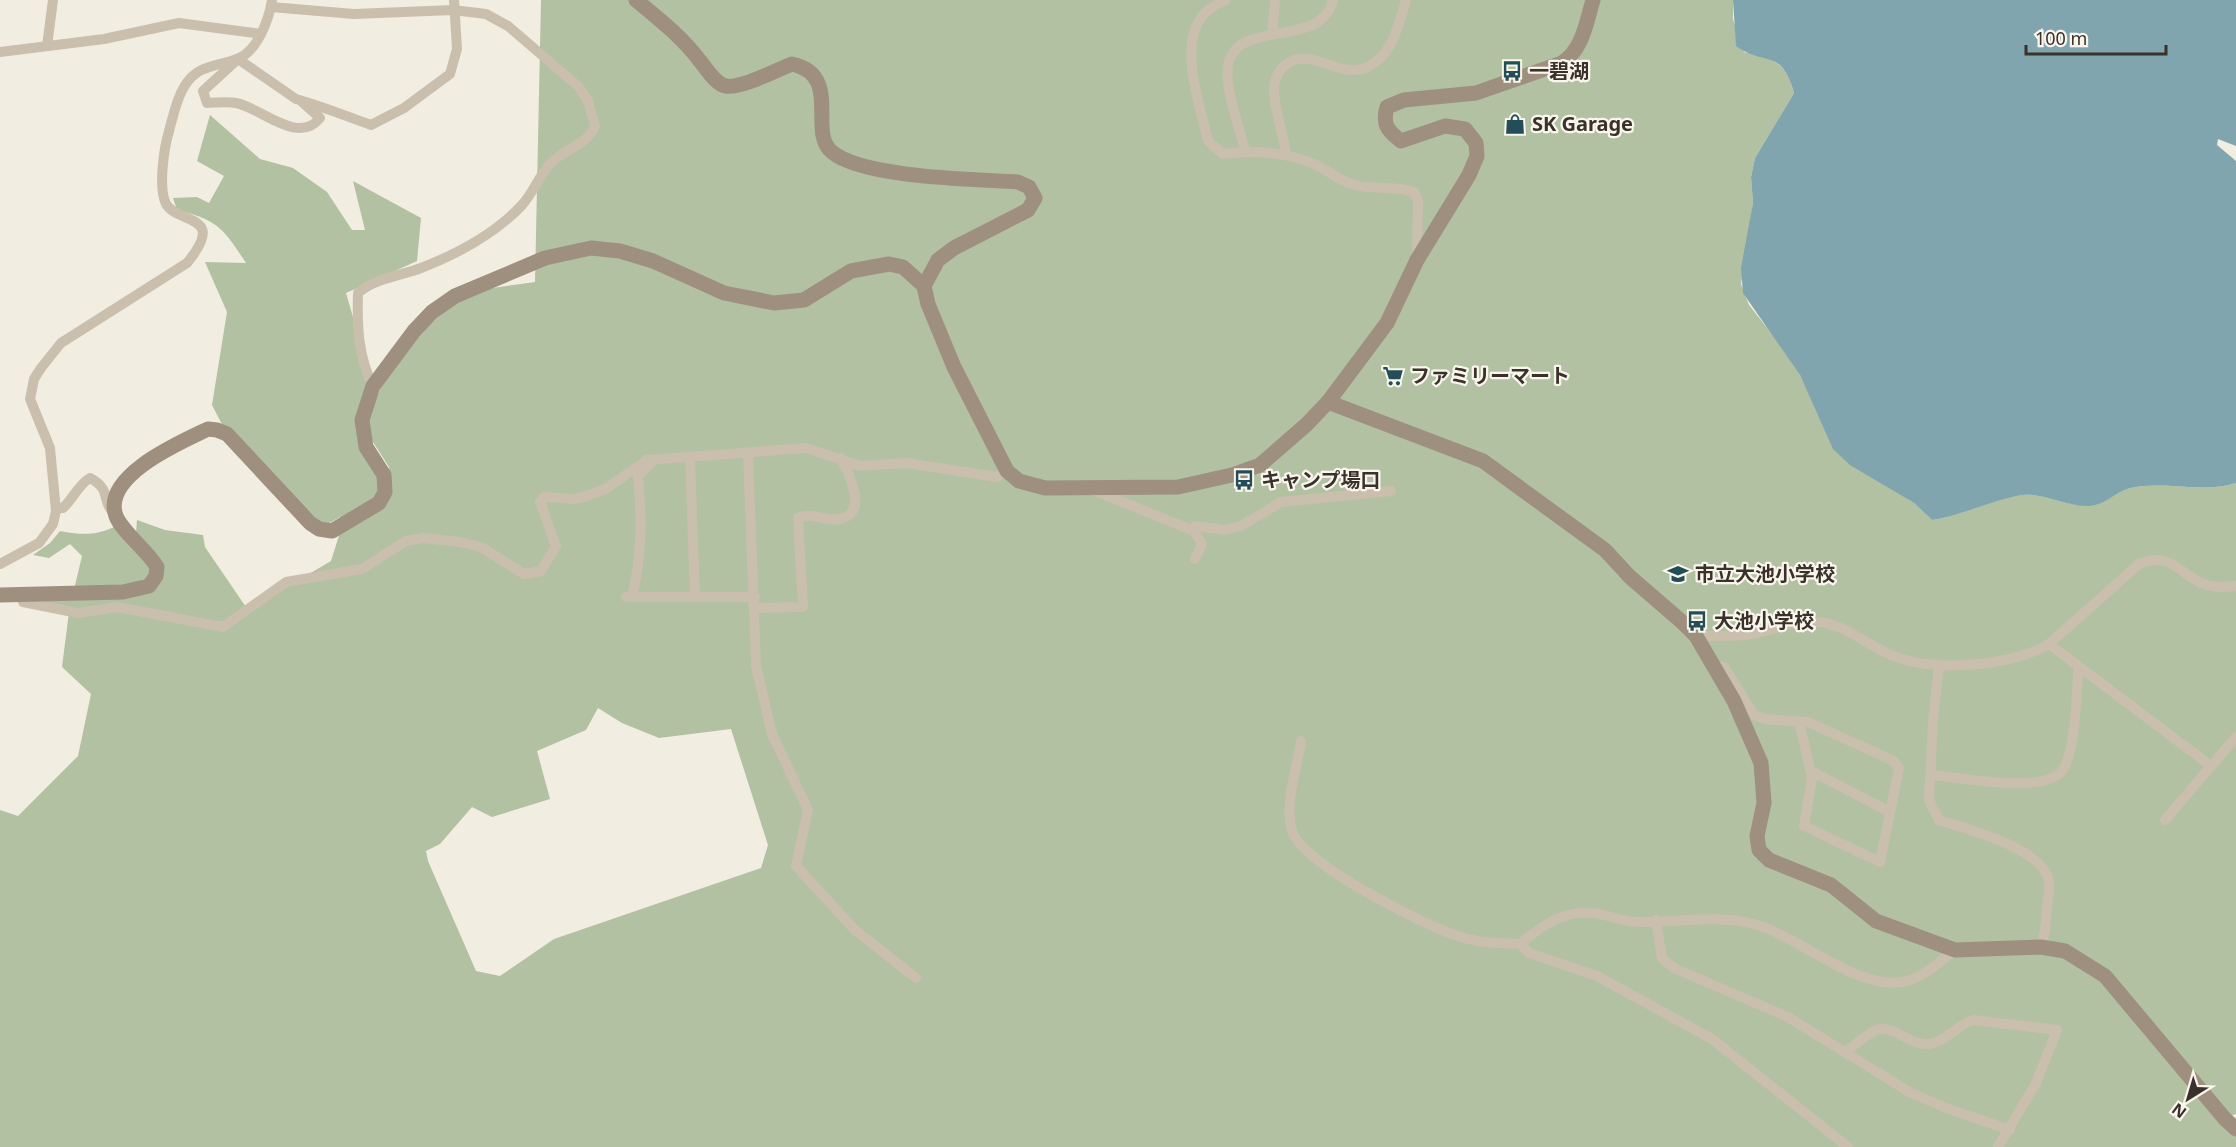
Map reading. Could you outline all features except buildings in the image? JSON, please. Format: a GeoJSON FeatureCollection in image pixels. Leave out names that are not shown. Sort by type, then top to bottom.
{"type":"FeatureCollection","features":[{"type":"Feature","properties":{"kind":"street"},"geometry":{"type":"LineString","coordinates":[[47,46],[53,0]]}},
{"type":"Feature","properties":{"kind":"street"},"geometry":{"type":"LineString","coordinates":[[636,0],[676,33],[716,81],[724,86],[735,87],[792,64],[808,71],[820,89],[824,138],[827,147],[834,154],[892,173],[1018,182],[1029,187],[1035,198],[1028,210],[954,248],[938,260],[924,286]]}},
{"type":"Feature","properties":{"kind":"street"},"geometry":{"type":"LineString","coordinates":[[1226,0],[1208,9],[1192,35],[1195,84],[1208,141],[1212,147],[1223,154],[1245,151],[1286,155],[1315,165],[1355,186],[1406,189],[1414,192],[1418,201],[1417,260]]}},
{"type":"Feature","properties":{"kind":"street"},"geometry":{"type":"LineString","coordinates":[[1272,35],[1275,0]]}},
{"type":"Feature","properties":{"kind":"street"},"geometry":{"type":"LineString","coordinates":[[1245,151],[1228,77],[1229,60],[1241,45],[1264,35],[1289,33],[1324,17],[1333,0]]}},
{"type":"Feature","properties":{"kind":"street"},"geometry":{"type":"LineString","coordinates":[[1286,155],[1274,91],[1280,70],[1290,61],[1303,57],[1341,69],[1353,71],[1366,68],[1381,58],[1391,44],[1406,0]]}},
{"type":"Feature","properties":{"kind":"street"},"geometry":{"type":"LineString","coordinates":[[0,595],[123,592],[149,586],[156,576],[158,567],[117,519],[113,507],[118,494],[137,467],[152,456],[208,429],[226,434],[256,463],[310,523],[319,529],[332,531],[379,503],[385,492],[384,475],[366,447],[362,420],[373,386],[414,331],[432,312],[455,296],[570,251],[591,248],[621,251],[653,261],[724,293],[774,303],[804,300],[850,272],[889,264],[903,267],[924,286],[928,304],[954,367],[1006,471],[1019,481],[1045,488],[1178,487],[1260,465],[1328,402],[1387,323],[1417,260],[1469,175],[1477,156],[1476,143],[1465,129],[1445,126],[1401,141],[1388,131],[1384,118],[1387,107],[1404,100],[1476,93],[1562,63],[1573,56],[1579,45],[1593,0]]}},
{"type":"Feature","properties":{"kind":"street"},"geometry":{"type":"LineString","coordinates":[[0,564],[39,543],[53,524],[56,508],[50,448],[30,399],[34,379],[61,343],[187,263],[196,251],[201,238],[200,226],[196,221],[171,209],[163,195],[166,141],[184,88],[190,80],[215,63],[238,59],[302,101],[320,118],[317,122],[295,128],[237,103],[207,103],[202,91],[238,59],[246,53],[261,34],[271,3],[354,14],[453,5],[486,14],[508,26],[579,87],[588,101],[595,126],[580,144],[551,162],[523,204],[501,226],[421,268],[386,278],[358,293],[357,322],[364,368],[373,386]]}},
{"type":"Feature","properties":{"kind":"street"},"geometry":{"type":"LineString","coordinates":[[302,101],[371,125],[404,108],[450,74],[457,49],[453,5]]}},
{"type":"Feature","properties":{"kind":"street"},"geometry":{"type":"LineString","coordinates":[[0,52],[104,39],[179,23],[261,34]]}},
{"type":"Feature","properties":{"kind":"street"},"geometry":{"type":"LineString","coordinates":[[1328,402],[1483,461],[1605,550],[1630,577],[1696,636],[1734,701],[1761,763],[1764,803],[1757,836],[1759,850],[1769,860],[1831,885],[1876,921],[1955,950],[2041,947],[2065,951],[2105,976],[2225,1119],[2236,1129]]}},
{"type":"Feature","properties":{"kind":"street"},"geometry":{"type":"LineString","coordinates":[[21,594],[23,602],[78,613],[117,606],[224,627],[286,582],[362,569],[406,541],[423,538],[460,542],[481,547],[524,574],[541,571],[556,546],[540,502],[544,497],[573,499],[584,497],[608,488],[634,467],[654,460],[806,448],[860,466],[906,463],[997,477],[1006,471]]}},
{"type":"Feature","properties":{"kind":"street"},"geometry":{"type":"LineString","coordinates":[[748,453],[756,666],[772,735],[808,810],[796,866],[855,930],[916,978]]}},
{"type":"Feature","properties":{"kind":"street"},"geometry":{"type":"LineString","coordinates":[[690,457],[695,597]]}},
{"type":"Feature","properties":{"kind":"street"},"geometry":{"type":"LineString","coordinates":[[654,460],[638,476],[641,514],[640,564],[628,597],[695,597],[803,607],[798,518],[803,515],[840,519],[849,513],[856,502],[854,488],[841,458]]}},
{"type":"Feature","properties":{"kind":"street"},"geometry":{"type":"LineString","coordinates":[[56,508],[63,508],[69,503],[84,481],[90,478],[103,487],[109,508],[115,513]]}},
{"type":"Feature","properties":{"kind":"street"},"geometry":{"type":"LineString","coordinates":[[1090,488],[1194,531],[1202,544],[1195,559]]}},
{"type":"Feature","properties":{"kind":"street"},"geometry":{"type":"LineString","coordinates":[[1194,531],[1195,526],[1224,530],[1241,526],[1281,502],[1391,491]]}},
{"type":"Feature","properties":{"kind":"street"},"geometry":{"type":"LineString","coordinates":[[1696,636],[1747,634],[1816,622],[1839,625],[1890,655],[1939,665],[1978,663],[2026,655],[2049,644],[2139,564],[2153,558],[2165,559],[2206,585],[2236,586]]}},
{"type":"Feature","properties":{"kind":"street"},"geometry":{"type":"LineString","coordinates":[[2049,644],[2211,766]]}},
{"type":"Feature","properties":{"kind":"street"},"geometry":{"type":"LineString","coordinates":[[1939,665],[1929,800],[1939,820],[2019,849],[2036,860],[2049,882],[2045,937],[2041,947]]}},
{"type":"Feature","properties":{"kind":"street"},"geometry":{"type":"LineString","coordinates":[[1714,668],[1724,667],[1754,715],[1760,718],[1799,721],[1808,722],[1894,761],[1899,768],[1880,862],[1804,826],[1812,778],[1799,721]]}},
{"type":"Feature","properties":{"kind":"street"},"geometry":{"type":"LineString","coordinates":[[1930,775],[1999,782],[2038,783],[2051,779],[2063,770],[2069,755],[2079,667]]}},
{"type":"Feature","properties":{"kind":"street"},"geometry":{"type":"LineString","coordinates":[[2165,820],[2236,736]]}},
{"type":"Feature","properties":{"kind":"street"},"geometry":{"type":"LineString","coordinates":[[1301,741],[1289,816],[1293,835],[1307,851],[1337,874],[1423,924],[1480,942],[1520,944],[1530,953],[1566,964],[1614,984],[1712,1039],[1848,1147]]}},
{"type":"Feature","properties":{"kind":"street"},"geometry":{"type":"LineString","coordinates":[[1811,771],[1890,812]]}},
{"type":"Feature","properties":{"kind":"street"},"geometry":{"type":"LineString","coordinates":[[1520,944],[1548,923],[1565,915],[1593,913],[1637,922],[1727,918],[1757,925],[1790,938],[1848,970],[1873,980],[1887,982],[1908,980],[1933,968],[1955,950]]}},
{"type":"Feature","properties":{"kind":"street"},"geometry":{"type":"LineString","coordinates":[[1656,920],[1662,959],[1676,969],[1788,1017],[1911,1093],[2010,1130]]}},
{"type":"Feature","properties":{"kind":"street"},"geometry":{"type":"LineString","coordinates":[[1846,1052],[1876,1030],[1886,1030],[1926,1045],[1935,1043],[1965,1022],[1974,1020],[2057,1030],[2037,1083],[1998,1147]]}},
{"type":"Feature","properties":{"kind":"green space"},"geometry":{"type":"Polygon","coordinates":[[[541,0],[1733,0],[1733,19],[1744,52],[1777,63],[1787,74],[1794,93],[1755,158],[1751,177],[1753,203],[1741,284],[1749,305],[1787,353],[1818,413],[1880,482],[1914,503],[1932,520],[2022,495],[2090,506],[2131,488],[2157,485],[2210,487],[2236,483],[2236,1114],[2220,1119],[2236,1135],[2236,1147],[0,1147],[0,810],[18,816],[78,756],[91,694],[62,667],[69,612],[36,600],[72,598],[82,556],[70,544],[49,558],[33,555],[50,543],[60,531],[88,534],[102,532],[116,526],[136,533],[137,520],[165,530],[203,535],[205,547],[248,610],[331,561],[342,526],[353,519],[340,517],[319,529],[227,434],[212,405],[227,312],[205,262],[246,263],[225,233],[211,222],[177,210],[173,198],[197,197],[209,203],[224,176],[197,161],[210,115],[260,159],[293,168],[327,192],[352,230],[365,230],[353,181],[421,218],[417,261],[346,293],[373,386],[358,430],[386,498],[389,467],[364,428],[392,361],[464,292],[535,282],[541,0]],[[598,708],[586,730],[537,751],[550,799],[492,817],[472,807],[440,844],[426,851],[428,861],[476,971],[500,976],[554,939],[761,868],[768,845],[731,729],[659,738],[622,723],[598,708]]]}},
{"type":"Feature","properties":{"kind":"water"},"geometry":{"type":"Polygon","coordinates":[[[1733,0],[2236,0],[2236,146],[2218,139],[2217,145],[2236,161],[2236,483],[2210,487],[2157,485],[2131,488],[2090,506],[2023,495],[1932,520],[1914,503],[1850,465],[1833,449],[1800,375],[1743,293],[1741,268],[1753,203],[1751,177],[1755,158],[1794,93],[1784,69],[1778,63],[1755,56],[1736,46],[1733,0]]]}},
{"type":"Feature","properties":{"kind":"place","name":"一碧湖"},"geometry":{"type":"Point","coordinates":[1512,71]}},
{"type":"Feature","properties":{"kind":"place","name":"SK Garage"},"geometry":{"type":"Point","coordinates":[1515,124]}},
{"type":"Feature","properties":{"kind":"place","name":"ファミリーマート"},"geometry":{"type":"Point","coordinates":[1393,376]}},
{"type":"Feature","properties":{"kind":"place","name":"キャンプ場口"},"geometry":{"type":"Point","coordinates":[1244,480]}},
{"type":"Feature","properties":{"kind":"place","name":"市立大池小学校"},"geometry":{"type":"Point","coordinates":[1678,574]}},
{"type":"Feature","properties":{"kind":"place","name":"大池小学校"},"geometry":{"type":"Point","coordinates":[1697,621]}}]}
